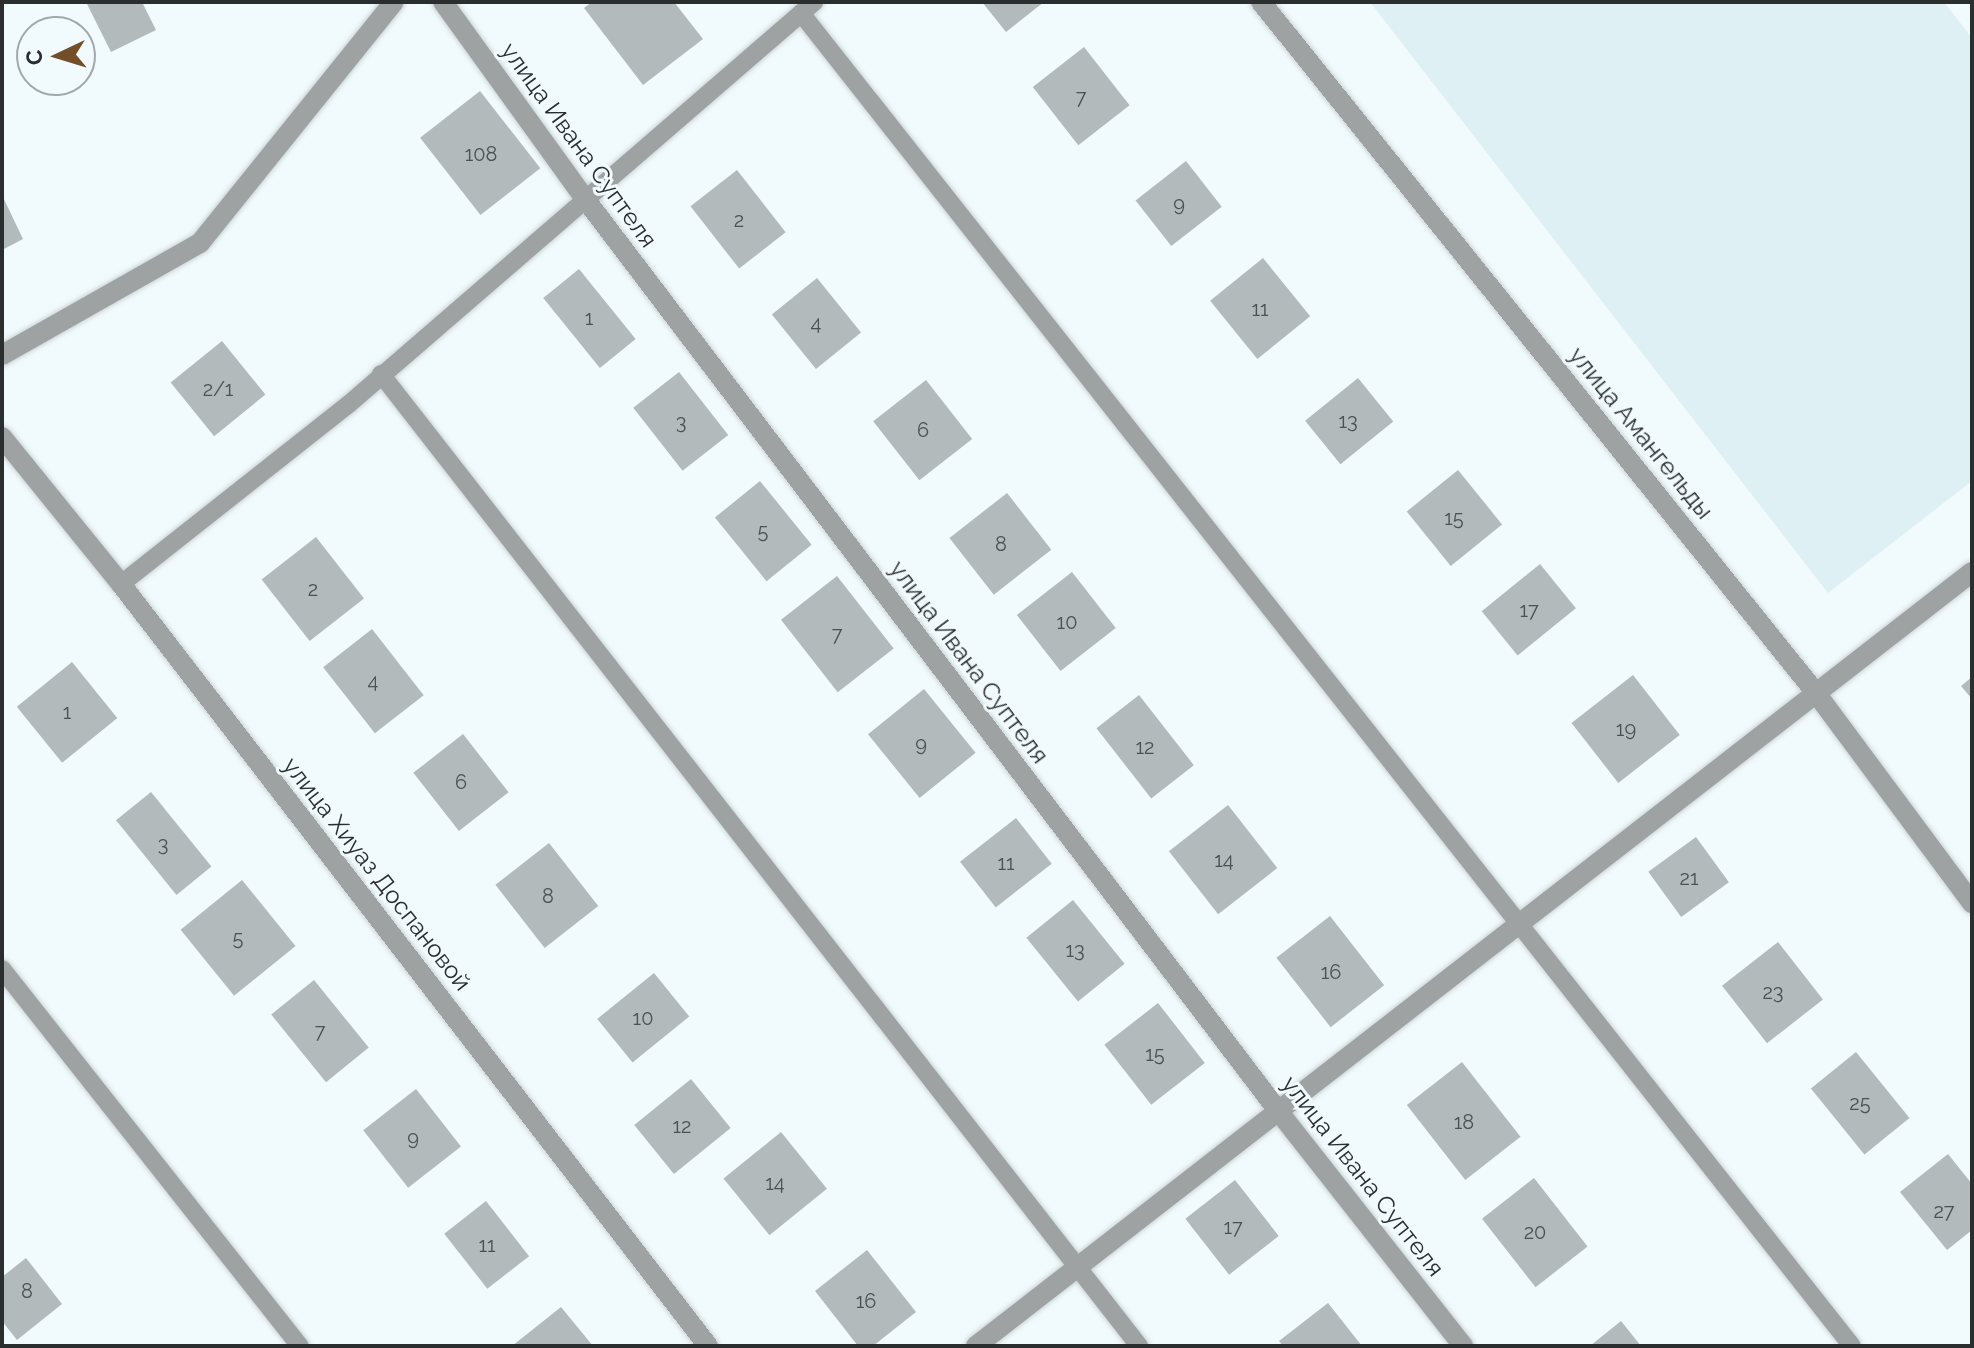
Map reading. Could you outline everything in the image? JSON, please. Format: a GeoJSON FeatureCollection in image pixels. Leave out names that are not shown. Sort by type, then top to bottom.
{"type":"FeatureCollection","features":[{"type":"Feature","properties":{"kind":"street"},"geometry":{"type":"LineString","coordinates":[[2,355],[200,243],[394,2]]}},
{"type":"Feature","properties":{"kind":"street","name":"улица Ивана Суптеля"},"geometry":{"type":"LineString","coordinates":[[443,2],[586,200],[1279,1112],[1463,1346]]}},
{"type":"Feature","properties":{"kind":"street","name":"улица Амангельды"},"geometry":{"type":"LineString","coordinates":[[1261,2],[1816,693],[1972,903]]}},
{"type":"Feature","properties":{"kind":"street","name":"улица Хиуаз Доспановой"},"geometry":{"type":"LineString","coordinates":[[2,437],[121,584],[708,1346]]}},
{"type":"Feature","properties":{"kind":"street"},"geometry":{"type":"LineString","coordinates":[[976,1346],[1972,572]]}},
{"type":"Feature","properties":{"kind":"lane"},"geometry":{"type":"LineString","coordinates":[[121,584],[349,404],[808,8],[1519,925],[1852,1346]]}},
{"type":"Feature","properties":{"kind":"lane"},"geometry":{"type":"LineString","coordinates":[[381,374],[1139,1346]]}},
{"type":"Feature","properties":{"kind":"lane"},"geometry":{"type":"LineString","coordinates":[[2,969],[300,1346]]}},
{"type":"Feature","properties":{"kind":"shaded area"},"geometry":{"type":"Polygon","coordinates":[[[1370,2],[1944,2],[1972,38],[1972,481],[1828,593],[1370,2]]]}},
{"type":"Feature","properties":{"kind":"building"},"geometry":{"type":"Polygon","coordinates":[[[86,2],[142,2],[156,30],[111,52],[96,16],[93,16],[86,2]]]}},
{"type":"Feature","properties":{"kind":"building"},"geometry":{"type":"Polygon","coordinates":[[[592,2],[674,2],[703,39],[643,85],[584,8],[592,2]]]}},
{"type":"Feature","properties":{"kind":"building"},"geometry":{"type":"Polygon","coordinates":[[[982,2],[1044,2],[1006,32],[982,2]]]}},
{"type":"Feature","properties":{"kind":"building"},"geometry":{"type":"Polygon","coordinates":[[[1084,47],[1130,105],[1078,145],[1033,87],[1084,47]]]}},
{"type":"Feature","properties":{"kind":"building"},"geometry":{"type":"Polygon","coordinates":[[[480,91],[540,168],[480,215],[420,138],[480,91]]]}},
{"type":"Feature","properties":{"kind":"building"},"geometry":{"type":"Polygon","coordinates":[[[1186,161],[1222,207],[1171,246],[1136,200],[1186,161]]]}},
{"type":"Feature","properties":{"kind":"building"},"geometry":{"type":"Polygon","coordinates":[[[737,170],[786,232],[739,269],[691,206],[737,170]]]}},
{"type":"Feature","properties":{"kind":"building"},"geometry":{"type":"Polygon","coordinates":[[[2,195],[23,239],[2,250],[2,195]]]}},
{"type":"Feature","properties":{"kind":"building"},"geometry":{"type":"Polygon","coordinates":[[[1263,258],[1310,316],[1257,359],[1210,301],[1263,258]]]}},
{"type":"Feature","properties":{"kind":"building"},"geometry":{"type":"Polygon","coordinates":[[[579,269],[636,339],[600,368],[543,298],[579,269]]]}},
{"type":"Feature","properties":{"kind":"building"},"geometry":{"type":"Polygon","coordinates":[[[817,278],[861,332],[816,369],[772,315],[817,278]]]}},
{"type":"Feature","properties":{"kind":"building"},"geometry":{"type":"Polygon","coordinates":[[[222,341],[265,395],[214,436],[171,383],[222,341]]]}},
{"type":"Feature","properties":{"kind":"building"},"geometry":{"type":"Polygon","coordinates":[[[679,372],[728,435],[683,471],[633,408],[679,372]]]}},
{"type":"Feature","properties":{"kind":"building"},"geometry":{"type":"Polygon","coordinates":[[[1358,378],[1393,422],[1340,464],[1305,421],[1358,378]]]}},
{"type":"Feature","properties":{"kind":"building"},"geometry":{"type":"Polygon","coordinates":[[[926,380],[972,439],[919,480],[873,421],[926,380]]]}},
{"type":"Feature","properties":{"kind":"building"},"geometry":{"type":"Polygon","coordinates":[[[1458,470],[1502,524],[1451,566],[1407,512],[1458,470]]]}},
{"type":"Feature","properties":{"kind":"building"},"geometry":{"type":"Polygon","coordinates":[[[760,481],[812,545],[767,581],[715,518],[760,481]]]}},
{"type":"Feature","properties":{"kind":"building"},"geometry":{"type":"Polygon","coordinates":[[[1007,493],[1051,550],[994,595],[949,538],[1007,493]]]}},
{"type":"Feature","properties":{"kind":"building"},"geometry":{"type":"Polygon","coordinates":[[[316,537],[364,598],[310,641],[262,579],[316,537]]]}},
{"type":"Feature","properties":{"kind":"building"},"geometry":{"type":"Polygon","coordinates":[[[1540,564],[1576,608],[1518,655],[1482,611],[1540,564]]]}},
{"type":"Feature","properties":{"kind":"building"},"geometry":{"type":"Polygon","coordinates":[[[1072,572],[1116,628],[1061,671],[1017,615],[1072,572]]]}},
{"type":"Feature","properties":{"kind":"building"},"geometry":{"type":"Polygon","coordinates":[[[837,576],[894,648],[838,692],[781,620],[837,576]]]}},
{"type":"Feature","properties":{"kind":"building"},"geometry":{"type":"Polygon","coordinates":[[[372,629],[424,695],[375,733],[323,667],[372,629]]]}},
{"type":"Feature","properties":{"kind":"building"},"geometry":{"type":"Polygon","coordinates":[[[72,662],[117,718],[62,763],[17,707],[72,662]]]}},
{"type":"Feature","properties":{"kind":"building"},"geometry":{"type":"Polygon","coordinates":[[[1633,675],[1680,735],[1618,783],[1572,723],[1633,675]]]}},
{"type":"Feature","properties":{"kind":"building"},"geometry":{"type":"Polygon","coordinates":[[[1972,677],[1972,699],[1961,686],[1972,677]]]}},
{"type":"Feature","properties":{"kind":"building"},"geometry":{"type":"Polygon","coordinates":[[[924,689],[976,753],[920,798],[868,734],[924,689]]]}},
{"type":"Feature","properties":{"kind":"building"},"geometry":{"type":"Polygon","coordinates":[[[1139,695],[1194,765],[1151,798],[1096,728],[1139,695]]]}},
{"type":"Feature","properties":{"kind":"building"},"geometry":{"type":"Polygon","coordinates":[[[463,734],[509,792],[459,831],[413,773],[463,734]]]}},
{"type":"Feature","properties":{"kind":"building"},"geometry":{"type":"Polygon","coordinates":[[[151,792],[211,867],[176,895],[116,820],[151,792]]]}},
{"type":"Feature","properties":{"kind":"building"},"geometry":{"type":"Polygon","coordinates":[[[1228,805],[1277,868],[1218,914],[1169,851],[1228,805]]]}},
{"type":"Feature","properties":{"kind":"building"},"geometry":{"type":"Polygon","coordinates":[[[1016,818],[1052,864],[996,907],[960,862],[1016,818]]]}},
{"type":"Feature","properties":{"kind":"building"},"geometry":{"type":"Polygon","coordinates":[[[1696,837],[1729,882],[1681,917],[1648,872],[1696,837]]]}},
{"type":"Feature","properties":{"kind":"building"},"geometry":{"type":"Polygon","coordinates":[[[549,843],[598,906],[545,948],[495,885],[549,843]]]}},
{"type":"Feature","properties":{"kind":"building"},"geometry":{"type":"Polygon","coordinates":[[[242,880],[295,946],[234,996],[181,930],[242,880]]]}},
{"type":"Feature","properties":{"kind":"building"},"geometry":{"type":"Polygon","coordinates":[[[1073,900],[1125,964],[1078,1001],[1026,938],[1073,900]]]}},
{"type":"Feature","properties":{"kind":"building"},"geometry":{"type":"Polygon","coordinates":[[[1330,916],[1384,985],[1331,1027],[1276,958],[1330,916]]]}},
{"type":"Feature","properties":{"kind":"building"},"geometry":{"type":"Polygon","coordinates":[[[1778,942],[1823,1000],[1767,1043],[1722,986],[1778,942]]]}},
{"type":"Feature","properties":{"kind":"building"},"geometry":{"type":"Polygon","coordinates":[[[654,973],[689,1017],[633,1062],[597,1019],[654,973]]]}},
{"type":"Feature","properties":{"kind":"building"},"geometry":{"type":"Polygon","coordinates":[[[314,980],[369,1048],[326,1082],[271,1015],[314,980]]]}},
{"type":"Feature","properties":{"kind":"building"},"geometry":{"type":"Polygon","coordinates":[[[1158,1003],[1205,1063],[1151,1105],[1104,1045],[1158,1003]]]}},
{"type":"Feature","properties":{"kind":"building"},"geometry":{"type":"Polygon","coordinates":[[[1856,1052],[1909,1118],[1864,1155],[1811,1089],[1856,1052]]]}},
{"type":"Feature","properties":{"kind":"building"},"geometry":{"type":"Polygon","coordinates":[[[1462,1062],[1520,1137],[1465,1180],[1407,1105],[1462,1062]]]}},
{"type":"Feature","properties":{"kind":"building"},"geometry":{"type":"Polygon","coordinates":[[[691,1079],[731,1128],[674,1174],[634,1125],[691,1079]]]}},
{"type":"Feature","properties":{"kind":"building"},"geometry":{"type":"Polygon","coordinates":[[[416,1089],[461,1147],[408,1188],[363,1130],[416,1089]]]}},
{"type":"Feature","properties":{"kind":"building"},"geometry":{"type":"Polygon","coordinates":[[[781,1132],[827,1189],[769,1235],[723,1179],[781,1132]]]}},
{"type":"Feature","properties":{"kind":"building"},"geometry":{"type":"Polygon","coordinates":[[[1948,1154],[1972,1184],[1972,1230],[1947,1250],[1900,1192],[1948,1154]]]}},
{"type":"Feature","properties":{"kind":"building"},"geometry":{"type":"Polygon","coordinates":[[[1534,1178],[1588,1247],[1536,1287],[1482,1219],[1534,1178]]]}},
{"type":"Feature","properties":{"kind":"building"},"geometry":{"type":"Polygon","coordinates":[[[1235,1180],[1279,1236],[1229,1275],[1185,1219],[1235,1180]]]}},
{"type":"Feature","properties":{"kind":"building"},"geometry":{"type":"Polygon","coordinates":[[[486,1201],[529,1256],[487,1289],[444,1234],[486,1201]]]}},
{"type":"Feature","properties":{"kind":"building"},"geometry":{"type":"Polygon","coordinates":[[[867,1250],[916,1312],[873,1346],[858,1346],[815,1291],[867,1250]]]}},
{"type":"Feature","properties":{"kind":"building"},"geometry":{"type":"Polygon","coordinates":[[[26,1258],[62,1304],[17,1340],[2,1321],[2,1277],[26,1258]]]}},
{"type":"Feature","properties":{"kind":"building"},"geometry":{"type":"Polygon","coordinates":[[[1328,1303],[1362,1346],[1283,1346],[1279,1341],[1328,1303]]]}},
{"type":"Feature","properties":{"kind":"building"},"geometry":{"type":"Polygon","coordinates":[[[561,1307],[593,1346],[512,1346],[561,1307]]]}},
{"type":"Feature","properties":{"kind":"building"},"geometry":{"type":"Polygon","coordinates":[[[1621,1321],[1641,1346],[1590,1346],[1621,1321]]]}}]}
